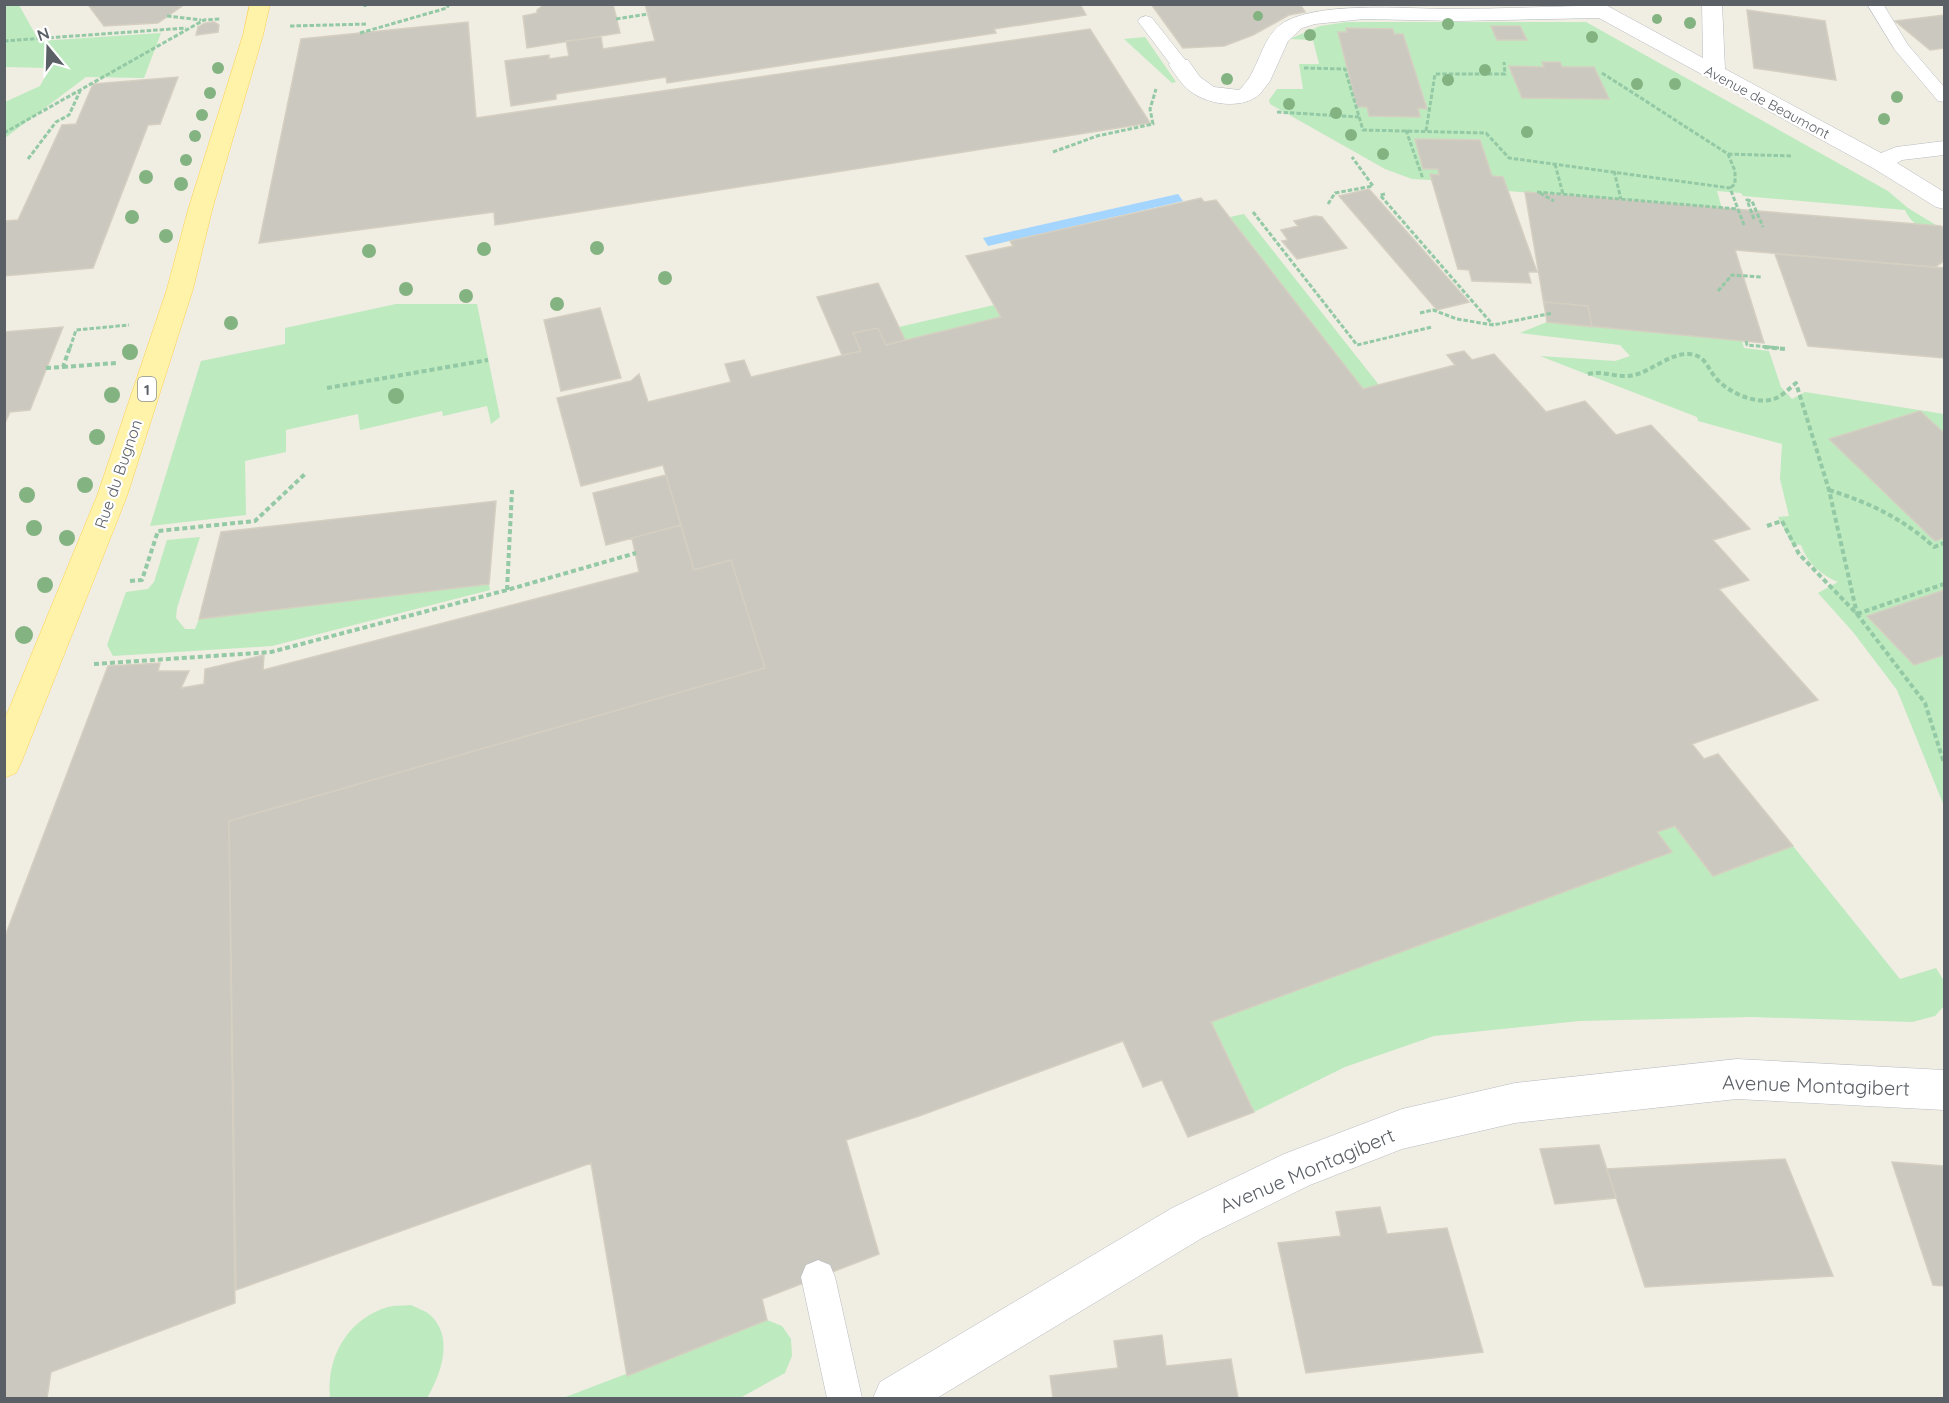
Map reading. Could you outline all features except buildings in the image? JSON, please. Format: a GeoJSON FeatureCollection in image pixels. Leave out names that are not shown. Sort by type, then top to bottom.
{"type":"FeatureCollection","features":[{"type":"Feature","properties":{"kind":"main road","name":"Rue du Bugnon"},"geometry":{"type":"LineString","coordinates":[[4,763],[112,496],[180,289],[200,210],[253,35],[260,4]]}},
{"type":"Feature","properties":{"kind":"street"},"geometry":{"type":"LineString","coordinates":[[1712,4],[1714,74]]}},
{"type":"Feature","properties":{"kind":"street"},"geometry":{"type":"LineString","coordinates":[[1180,65],[1196,87],[1222,97],[1244,97],[1250,94],[1266,68],[1279,38],[1295,24],[1320,18],[1352,15],[1594,8]]}},
{"type":"Feature","properties":{"kind":"street","name":"Avenue de Beaumont"},"geometry":{"type":"LineString","coordinates":[[1594,8],[1881,163],[1944,202]]}},
{"type":"Feature","properties":{"kind":"street"},"geometry":{"type":"LineString","coordinates":[[1881,163],[1896,154],[1944,148]]}},
{"type":"Feature","properties":{"kind":"street","name":"Avenue Montagibert"},"geometry":{"type":"LineString","coordinates":[[896,1398],[1187,1223],[1299,1170],[1402,1129],[1515,1103],[1737,1079],[1944,1090]]}},
{"type":"Feature","properties":{"kind":"lane"},"geometry":{"type":"LineString","coordinates":[[1875,4],[1901,47],[1944,97]]}},
{"type":"Feature","properties":{"kind":"lane"},"geometry":{"type":"LineString","coordinates":[[1146,21],[1180,65]]}},
{"type":"Feature","properties":{"kind":"lane"},"geometry":{"type":"LineString","coordinates":[[818,1277],[845,1398]]}},
{"type":"Feature","properties":{"kind":"path"},"geometry":{"type":"LineString","coordinates":[[360,33],[447,8],[450,4]]}},
{"type":"Feature","properties":{"kind":"path"},"geometry":{"type":"LineString","coordinates":[[616,19],[648,14]]}},
{"type":"Feature","properties":{"kind":"path"},"geometry":{"type":"LineString","coordinates":[[167,16],[192,21],[224,18]]}},
{"type":"Feature","properties":{"kind":"path"},"geometry":{"type":"LineString","coordinates":[[4,133],[204,20]]}},
{"type":"Feature","properties":{"kind":"path"},"geometry":{"type":"LineString","coordinates":[[287,26],[368,24]]}},
{"type":"Feature","properties":{"kind":"path"},"geometry":{"type":"LineString","coordinates":[[4,41],[190,28]]}},
{"type":"Feature","properties":{"kind":"path"},"geometry":{"type":"LineString","coordinates":[[1426,131],[1435,74],[1504,74],[1504,62]]}},
{"type":"Feature","properties":{"kind":"path"},"geometry":{"type":"LineString","coordinates":[[1266,68],[1345,69],[1363,129],[1486,133],[1509,158],[1730,188],[1735,184],[1735,171],[1728,154]]}},
{"type":"Feature","properties":{"kind":"path"},"geometry":{"type":"LineString","coordinates":[[1602,73],[1728,154],[1793,156]]}},
{"type":"Feature","properties":{"kind":"path"},"geometry":{"type":"LineString","coordinates":[[1053,152],[1097,136],[1153,124],[1150,109],[1156,87]]}},
{"type":"Feature","properties":{"kind":"path"},"geometry":{"type":"LineString","coordinates":[[28,159],[56,122],[69,115],[80,90]]}},
{"type":"Feature","properties":{"kind":"path"},"geometry":{"type":"LineString","coordinates":[[1273,112],[1359,117]]}},
{"type":"Feature","properties":{"kind":"path"},"geometry":{"type":"LineString","coordinates":[[1406,130],[1423,179]]}},
{"type":"Feature","properties":{"kind":"path"},"geometry":{"type":"LineString","coordinates":[[1328,204],[1335,194],[1373,186],[1352,157]]}},
{"type":"Feature","properties":{"kind":"path"},"geometry":{"type":"LineString","coordinates":[[1555,164],[1563,194]]}},
{"type":"Feature","properties":{"kind":"path"},"geometry":{"type":"LineString","coordinates":[[1614,171],[1620,199]]}},
{"type":"Feature","properties":{"kind":"path"},"geometry":{"type":"LineString","coordinates":[[1730,188],[1744,225]]}},
{"type":"Feature","properties":{"kind":"path"},"geometry":{"type":"LineString","coordinates":[[1554,201],[1537,192],[1738,209]]}},
{"type":"Feature","properties":{"kind":"path"},"geometry":{"type":"LineString","coordinates":[[1385,194],[1380,195],[1493,325]]}},
{"type":"Feature","properties":{"kind":"path"},"geometry":{"type":"LineString","coordinates":[[1754,219],[1747,200],[1752,201],[1763,227]]}},
{"type":"Feature","properties":{"kind":"path"},"geometry":{"type":"LineString","coordinates":[[1252,212],[1357,345],[1432,327]]}},
{"type":"Feature","properties":{"kind":"path"},"geometry":{"type":"LineString","coordinates":[[1718,291],[1732,275],[1761,277]]}},
{"type":"Feature","properties":{"kind":"path"},"geometry":{"type":"LineString","coordinates":[[1420,313],[1433,310],[1457,319],[1493,325],[1553,313]]}},
{"type":"Feature","properties":{"kind":"path"},"geometry":{"type":"LineString","coordinates":[[63,367],[76,330],[129,325]]}},
{"type":"Feature","properties":{"kind":"path"},"geometry":{"type":"LineString","coordinates":[[1746,341],[1747,345],[1786,349]]}},
{"type":"Feature","properties":{"kind":"path"},"geometry":{"type":"LineString","coordinates":[[1588,374],[1599,371],[1629,376],[1654,369],[1674,356],[1686,355],[1698,356],[1708,364],[1715,378],[1723,386],[1734,393],[1752,399],[1772,400],[1796,383],[1829,490],[1857,614]]}},
{"type":"Feature","properties":{"kind":"path"},"geometry":{"type":"LineString","coordinates":[[327,388],[488,360]]}},
{"type":"Feature","properties":{"kind":"path"},"geometry":{"type":"LineString","coordinates":[[46,368],[116,363]]}},
{"type":"Feature","properties":{"kind":"path"},"geometry":{"type":"LineString","coordinates":[[130,581],[142,580],[158,531],[255,521],[306,473]]}},
{"type":"Feature","properties":{"kind":"path"},"geometry":{"type":"LineString","coordinates":[[507,590],[512,490]]}},
{"type":"Feature","properties":{"kind":"path"},"geometry":{"type":"LineString","coordinates":[[1829,490],[1859,499],[1923,535],[1934,547],[1944,543]]}},
{"type":"Feature","properties":{"kind":"path"},"geometry":{"type":"LineString","coordinates":[[1767,526],[1782,521],[1799,554],[1857,614],[1925,703],[1944,760]]}},
{"type":"Feature","properties":{"kind":"path"},"geometry":{"type":"LineString","coordinates":[[94,664],[272,652],[507,590],[636,553]]}},
{"type":"Feature","properties":{"kind":"path"},"geometry":{"type":"LineString","coordinates":[[1857,614],[1944,584]]}},
{"type":"Feature","properties":{"kind":"green space"},"geometry":{"type":"Polygon","coordinates":[[[5,4],[19,5],[39,41],[161,33],[144,78],[86,77],[5,138],[5,102],[40,86],[50,68],[5,67],[5,4]]]}},
{"type":"Feature","properties":{"kind":"green space"},"geometry":{"type":"Polygon","coordinates":[[[1347,22],[1586,22],[1888,191],[1908,208],[1944,230],[1926,228],[1916,224],[1905,210],[1743,196],[1741,193],[1717,191],[1722,209],[1508,191],[1503,177],[1492,176],[1480,140],[1415,139],[1438,169],[1439,175],[1430,175],[1431,180],[1412,179],[1385,169],[1270,104],[1269,100],[1277,89],[1303,89],[1299,64],[1319,64],[1313,40],[1290,39],[1320,26],[1347,22]]]}},
{"type":"Feature","properties":{"kind":"green space"},"geometry":{"type":"Polygon","coordinates":[[[1145,37],[1176,82],[1172,83],[1124,39],[1145,37]]]}},
{"type":"Feature","properties":{"kind":"green space"},"geometry":{"type":"Polygon","coordinates":[[[1244,214],[1379,385],[1363,389],[1230,217],[1244,214]]]}},
{"type":"Feature","properties":{"kind":"green space"},"geometry":{"type":"Polygon","coordinates":[[[1741,271],[1764,343],[1742,341],[1744,348],[1769,351],[1781,387],[1792,399],[1805,392],[1944,414],[1944,806],[1897,690],[1853,632],[1818,593],[1838,582],[1815,568],[1801,545],[1792,544],[1778,517],[1789,516],[1780,479],[1782,444],[1698,421],[1697,417],[1540,356],[1615,361],[1630,356],[1620,345],[1520,333],[1547,322],[1591,326],[1741,271]]]}},
{"type":"Feature","properties":{"kind":"green space"},"geometry":{"type":"Polygon","coordinates":[[[396,304],[477,304],[500,417],[491,424],[487,406],[443,416],[442,411],[360,430],[358,414],[286,430],[286,452],[245,461],[246,515],[150,526],[201,361],[285,344],[285,328],[396,304]]]}},
{"type":"Feature","properties":{"kind":"green space"},"geometry":{"type":"Polygon","coordinates":[[[994,305],[1001,317],[905,340],[899,327],[994,305]]]}},
{"type":"Feature","properties":{"kind":"green space"},"geometry":{"type":"Polygon","coordinates":[[[200,537],[177,608],[176,618],[185,629],[195,629],[199,619],[489,584],[490,590],[272,646],[113,656],[107,645],[126,592],[148,589],[154,582],[167,540],[200,537]]]}},
{"type":"Feature","properties":{"kind":"green space"},"geometry":{"type":"Polygon","coordinates":[[[1675,826],[1713,876],[1793,846],[1900,979],[1936,968],[1944,981],[1944,1006],[1935,1016],[1912,1022],[1752,1017],[1579,1021],[1434,1036],[1345,1067],[1254,1112],[1211,1022],[1672,852],[1657,832],[1675,826]]]}},
{"type":"Feature","properties":{"kind":"green space"},"geometry":{"type":"Polygon","coordinates":[[[411,1305],[429,1314],[442,1333],[441,1367],[427,1398],[330,1398],[330,1383],[336,1355],[342,1342],[351,1331],[374,1313],[391,1306],[411,1305]]]}},
{"type":"Feature","properties":{"kind":"green space"},"geometry":{"type":"Polygon","coordinates":[[[767,1320],[782,1326],[791,1339],[792,1356],[785,1373],[740,1398],[563,1398],[767,1320]]]}},
{"type":"Feature","properties":{"kind":"water"},"geometry":{"type":"Polygon","coordinates":[[[1178,194],[1183,201],[988,246],[983,238],[1178,194]]]}}]}
